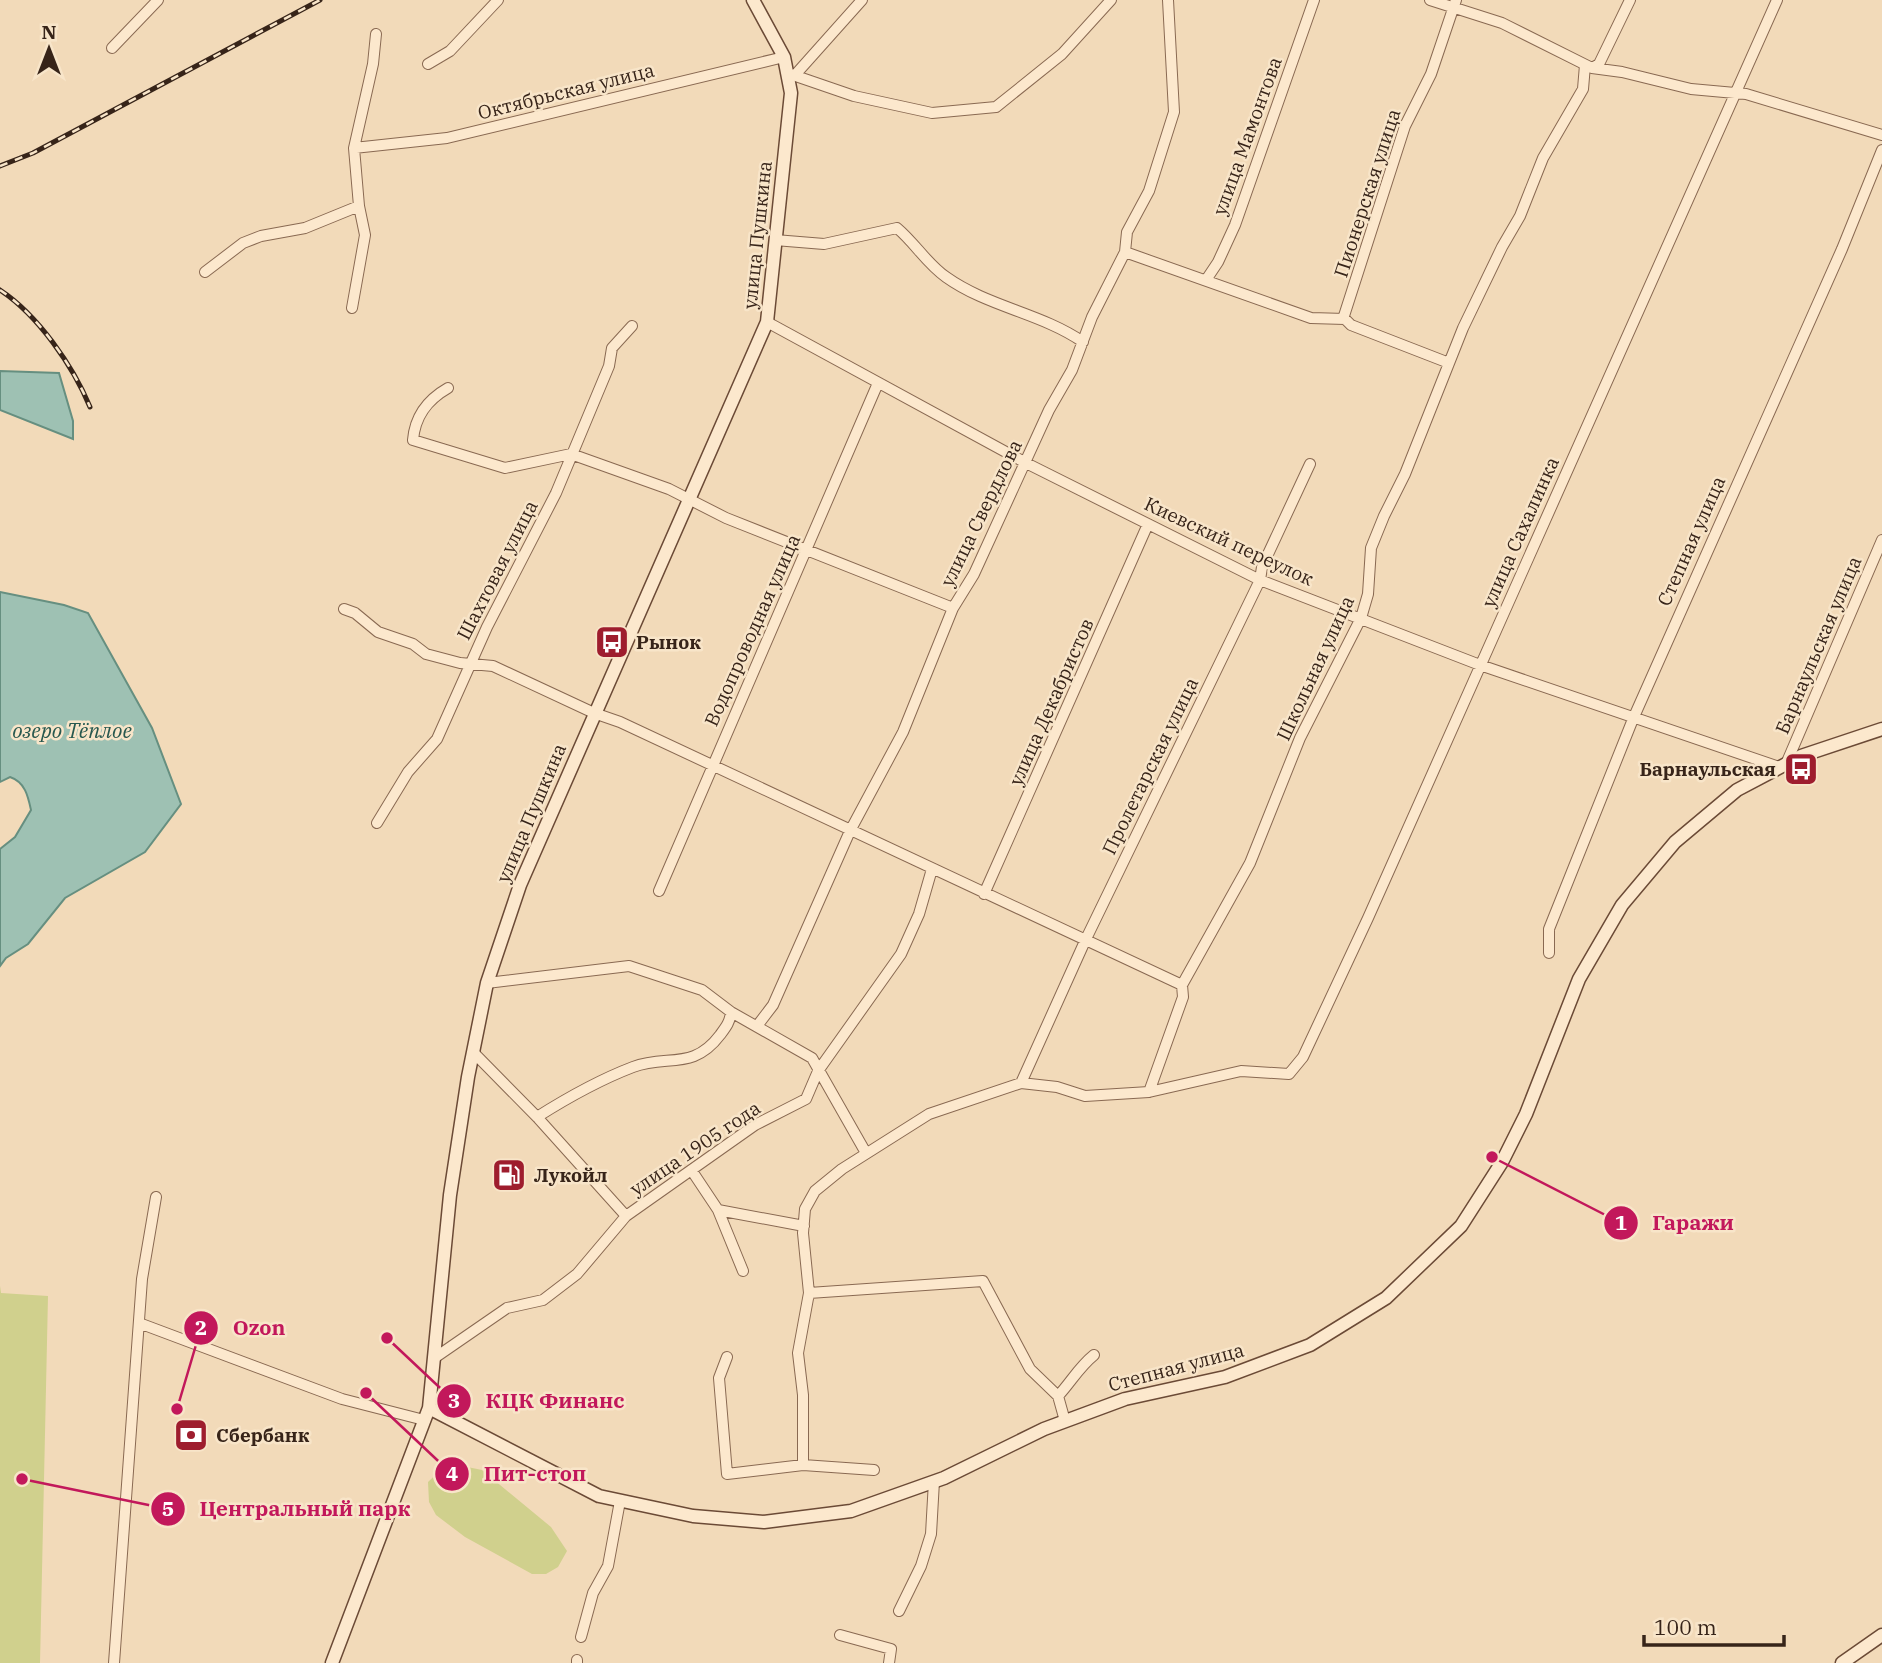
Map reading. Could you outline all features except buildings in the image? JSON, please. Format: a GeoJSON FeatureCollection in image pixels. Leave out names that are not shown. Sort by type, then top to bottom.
{"type":"FeatureCollection","features":[{"type":"Feature","properties":{"kind":"main road","name":"улица Пушкина"},"geometry":{"type":"LineString","coordinates":[[332,1663],[426,1414],[450,1195],[487,983],[520,885],[767,321],[791,74],[753,0]]}},
{"type":"Feature","properties":{"kind":"main road","name":"Степная улица"},"geometry":{"type":"LineString","coordinates":[[426,1414],[489,1437],[558,1477],[599,1496],[693,1516],[764,1522],[851,1511],[934,1481],[1065,1421],[1125,1399],[1225,1377],[1310,1345],[1386,1298],[1461,1226],[1502,1162],[1526,1114],[1579,979],[1622,905],[1675,842],[1737,790],[1782,765],[1882,729]]}},
{"type":"Feature","properties":{"kind":"main road"},"geometry":{"type":"LineString","coordinates":[[1842,1663],[1882,1635]]}},
{"type":"Feature","properties":{"kind":"street"},"geometry":{"type":"LineString","coordinates":[[112,48],[158,0]]}},
{"type":"Feature","properties":{"kind":"street"},"geometry":{"type":"LineString","coordinates":[[428,64],[450,51],[498,0]]}},
{"type":"Feature","properties":{"kind":"street"},"geometry":{"type":"LineString","coordinates":[[862,0],[791,74],[854,96],[932,113],[996,107],[1062,54],[1111,0]]}},
{"type":"Feature","properties":{"kind":"street","name":"улица Свердлова"},"geometry":{"type":"LineString","coordinates":[[757,1026],[773,1005],[850,831],[903,732],[953,608],[974,574],[1125,252],[1127,232],[1150,191],[1174,112],[1168,0]]}},
{"type":"Feature","properties":{"kind":"street","name":"улица Мамонтова"},"geometry":{"type":"LineString","coordinates":[[1206,279],[1218,262],[1235,225],[1314,0]]}},
{"type":"Feature","properties":{"kind":"street"},"geometry":{"type":"LineString","coordinates":[[1430,0],[1454,4],[1502,23],[1589,67],[1735,95],[1746,94],[1882,135]]}},
{"type":"Feature","properties":{"kind":"street","name":"Школьная улица"},"geometry":{"type":"LineString","coordinates":[[1149,1092],[1183,997],[1182,985],[1250,863],[1300,738],[1361,618],[1368,594],[1371,548],[1405,474],[1449,363],[1502,247],[1520,216],[1543,158],[1583,89],[1589,67],[1599,64],[1630,0]]}},
{"type":"Feature","properties":{"kind":"street","name":"улица Сахалинка"},"geometry":{"type":"LineString","coordinates":[[1149,1092],[1241,1071],[1289,1074],[1303,1058],[1777,0]]}},
{"type":"Feature","properties":{"kind":"street","name":"Пионерская улица"},"geometry":{"type":"LineString","coordinates":[[1343,319],[1405,127],[1431,74],[1454,4]]}},
{"type":"Feature","properties":{"kind":"street"},"geometry":{"type":"LineString","coordinates":[[352,308],[366,236],[359,206],[354,148],[373,64],[376,34]]}},
{"type":"Feature","properties":{"kind":"street","name":"Октябрьская улица"},"geometry":{"type":"LineString","coordinates":[[354,148],[447,138],[784,57]]}},
{"type":"Feature","properties":{"kind":"street","name":"Степная улица"},"geometry":{"type":"LineString","coordinates":[[1549,953],[1549,929],[1633,719],[1837,262],[1882,150]]}},
{"type":"Feature","properties":{"kind":"street"},"geometry":{"type":"LineString","coordinates":[[205,272],[243,243],[261,236],[305,228],[359,206]]}},
{"type":"Feature","properties":{"kind":"street"},"geometry":{"type":"LineString","coordinates":[[775,240],[824,244],[897,228],[946,277],[972,292],[1065,330],[1083,342]]}},
{"type":"Feature","properties":{"kind":"street"},"geometry":{"type":"LineString","coordinates":[[1125,252],[1311,318],[1343,319],[1351,326],[1449,363]]}},
{"type":"Feature","properties":{"kind":"street","name":"Киевский переулок"},"geometry":{"type":"LineString","coordinates":[[767,321],[1026,463],[1260,580],[1480,665],[1633,719],[1782,765]]}},
{"type":"Feature","properties":{"kind":"street","name":"Шахтовая улица"},"geometry":{"type":"LineString","coordinates":[[377,822],[408,772],[437,739],[470,664],[555,493],[609,366],[612,348],[632,326]]}},
{"type":"Feature","properties":{"kind":"street","name":"Водопроводная улица"},"geometry":{"type":"LineString","coordinates":[[659,891],[878,383]]}},
{"type":"Feature","properties":{"kind":"street"},"geometry":{"type":"LineString","coordinates":[[448,388],[430,398],[414,426],[413,440],[505,468],[571,454],[669,489],[726,518],[953,608]]}},
{"type":"Feature","properties":{"kind":"street","name":"Пролетарская улица"},"geometry":{"type":"LineString","coordinates":[[1021,1083],[1085,941],[1260,580],[1262,567],[1310,464]]}},
{"type":"Feature","properties":{"kind":"street","name":"улица Декабристов"},"geometry":{"type":"LineString","coordinates":[[984,894],[1148,524]]}},
{"type":"Feature","properties":{"kind":"street","name":"Барнаульская улица"},"geometry":{"type":"LineString","coordinates":[[1782,765],[1882,540]]}},
{"type":"Feature","properties":{"kind":"street"},"geometry":{"type":"LineString","coordinates":[[344,609],[355,613],[378,632],[413,644],[426,654],[493,666],[594,713],[620,722],[711,767],[1182,985]]}},
{"type":"Feature","properties":{"kind":"street","name":"улица 1905 года"},"geometry":{"type":"LineString","coordinates":[[433,1359],[488,1318],[507,1308],[543,1300],[577,1274],[626,1216],[755,1125],[806,1098],[818,1071],[901,954],[919,914],[932,869]]}},
{"type":"Feature","properties":{"kind":"street"},"geometry":{"type":"LineString","coordinates":[[487,983],[629,966],[702,990],[731,1012],[811,1058],[866,1153]]}},
{"type":"Feature","properties":{"kind":"street"},"geometry":{"type":"LineString","coordinates":[[537,1117],[567,1098],[635,1066],[685,1060],[708,1050],[730,1022],[731,1012]]}},
{"type":"Feature","properties":{"kind":"street"},"geometry":{"type":"LineString","coordinates":[[473,1052],[537,1117],[626,1216]]}},
{"type":"Feature","properties":{"kind":"street"},"geometry":{"type":"LineString","coordinates":[[803,1465],[803,1395],[798,1353],[809,1293],[805,1209],[815,1191],[866,1153],[929,1114],[1021,1083],[1057,1087],[1085,1096],[1149,1092]]}},
{"type":"Feature","properties":{"kind":"street"},"geometry":{"type":"LineString","coordinates":[[692,1171],[718,1210],[743,1271]]}},
{"type":"Feature","properties":{"kind":"street"},"geometry":{"type":"LineString","coordinates":[[114,1663],[142,1279],[156,1197]]}},
{"type":"Feature","properties":{"kind":"street"},"geometry":{"type":"LineString","coordinates":[[718,1210],[804,1230]]}},
{"type":"Feature","properties":{"kind":"street"},"geometry":{"type":"LineString","coordinates":[[809,1293],[983,1281],[1030,1368],[1058,1396],[1065,1421]]}},
{"type":"Feature","properties":{"kind":"street"},"geometry":{"type":"LineString","coordinates":[[139,1323],[342,1399],[426,1414]]}},
{"type":"Feature","properties":{"kind":"street"},"geometry":{"type":"LineString","coordinates":[[1058,1396],[1081,1366],[1094,1355]]}},
{"type":"Feature","properties":{"kind":"street"},"geometry":{"type":"LineString","coordinates":[[727,1357],[719,1378],[727,1474],[803,1465],[874,1470]]}},
{"type":"Feature","properties":{"kind":"street"},"geometry":{"type":"LineString","coordinates":[[899,1611],[921,1566],[931,1534],[934,1481]]}},
{"type":"Feature","properties":{"kind":"street"},"geometry":{"type":"LineString","coordinates":[[581,1637],[593,1593],[608,1566],[620,1501]]}},
{"type":"Feature","properties":{"kind":"street"},"geometry":{"type":"LineString","coordinates":[[840,1635],[891,1649],[889,1663]]}},
{"type":"Feature","properties":{"kind":"green space"},"geometry":{"type":"Polygon","coordinates":[[[0,1286],[1,1293],[48,1296],[40,1663],[0,1663],[0,1286]]]}},
{"type":"Feature","properties":{"kind":"green space"},"geometry":{"type":"Polygon","coordinates":[[[448,1463],[482,1470],[551,1527],[567,1551],[558,1567],[546,1574],[532,1574],[465,1537],[436,1515],[429,1502],[428,1482],[448,1463]]]}},
{"type":"Feature","properties":{"kind":"water"},"geometry":{"type":"Polygon","coordinates":[[[0,371],[59,373],[73,421],[73,439],[0,410],[0,371]]]}},
{"type":"Feature","properties":{"kind":"water","name":"озеро Тёплое"},"geometry":{"type":"Polygon","coordinates":[[[0,592],[64,605],[88,613],[152,728],[181,804],[145,852],[65,898],[28,944],[6,958],[0,966],[0,849],[15,837],[31,810],[27,795],[19,782],[10,777],[0,782],[0,592]]]}},
{"type":"Feature","properties":{"kind":"railway"},"geometry":{"type":"LineString","coordinates":[[0,166],[33,153],[320,0]]}},
{"type":"Feature","properties":{"kind":"railway"},"geometry":{"type":"LineString","coordinates":[[0,290],[41,327],[74,375],[90,407]]}},
{"type":"Feature","properties":{"kind":"place","name":"Рынок"},"geometry":{"type":"Point","coordinates":[612,642]}},
{"type":"Feature","properties":{"kind":"place","name":"Барнаульская"},"geometry":{"type":"Point","coordinates":[1801,769]}},
{"type":"Feature","properties":{"kind":"place","name":"Гаражи"},"geometry":{"type":"Point","coordinates":[1492,1157]}},
{"type":"Feature","properties":{"kind":"place","name":"Лукойл"},"geometry":{"type":"Point","coordinates":[509,1175]}},
{"type":"Feature","properties":{"kind":"place","name":"КЦК Финанс"},"geometry":{"type":"Point","coordinates":[387,1338]}},
{"type":"Feature","properties":{"kind":"place","name":"Пит-стоп"},"geometry":{"type":"Point","coordinates":[366,1393]}},
{"type":"Feature","properties":{"kind":"place","name":"Ozon"},"geometry":{"type":"Point","coordinates":[177,1409]}},
{"type":"Feature","properties":{"kind":"place","name":"Сбербанк"},"geometry":{"type":"Point","coordinates":[191,1435]}},
{"type":"Feature","properties":{"kind":"place","name":"Центральный парк"},"geometry":{"type":"Point","coordinates":[22,1479]}}]}
